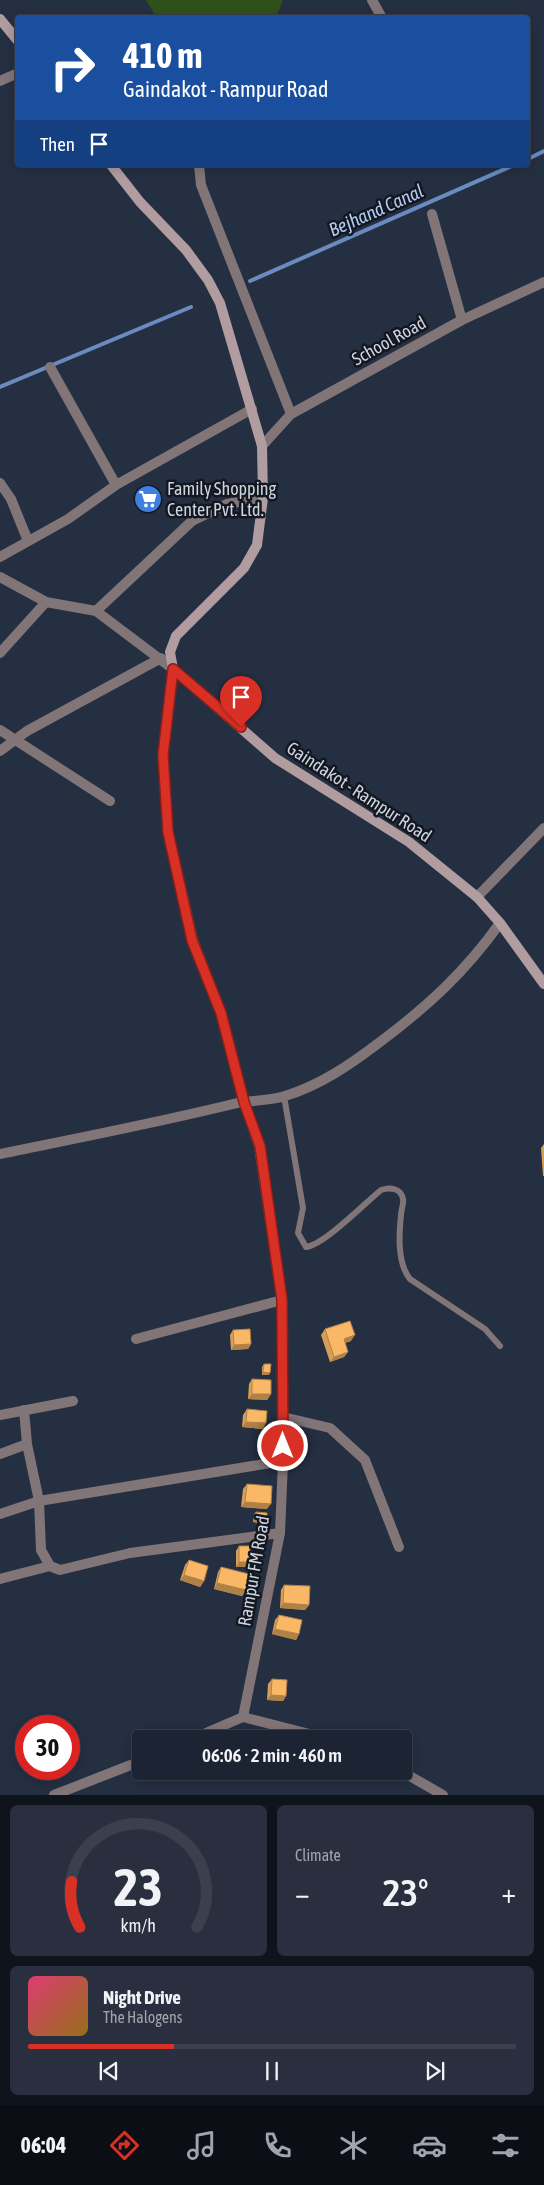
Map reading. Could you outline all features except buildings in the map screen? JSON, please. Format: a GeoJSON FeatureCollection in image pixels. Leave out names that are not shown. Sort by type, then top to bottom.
{"type":"FeatureCollection","features":[{"type":"Feature","properties":{"kind":"main road"},"geometry":{"type":"LineString","coordinates":[[0,18],[15,37]]}},
{"type":"Feature","properties":{"kind":"main road"},"geometry":{"type":"LineString","coordinates":[[112,167],[140,202],[186,250],[208,280],[220,303],[262,446],[263,498],[260,531],[251,557],[231,582],[176,636],[170,652],[173,669]]}},
{"type":"Feature","properties":{"kind":"main road","name":"Gaindakot - Rampur Road"},"geometry":{"type":"LineString","coordinates":[[173,669],[275,758],[409,842],[477,896],[500,923],[544,984]]}},
{"type":"Feature","properties":{"kind":"street"},"geometry":{"type":"LineString","coordinates":[[372,0],[380,15]]}},
{"type":"Feature","properties":{"kind":"street"},"geometry":{"type":"LineString","coordinates":[[0,81],[15,74]]}},
{"type":"Feature","properties":{"kind":"street"},"geometry":{"type":"LineString","coordinates":[[199,167],[201,185],[291,414]]}},
{"type":"Feature","properties":{"kind":"street"},"geometry":{"type":"LineString","coordinates":[[432,214],[462,320]]}},
{"type":"Feature","properties":{"kind":"street","name":"School Road"},"geometry":{"type":"LineString","coordinates":[[262,446],[291,414],[462,320],[544,282]]}},
{"type":"Feature","properties":{"kind":"street"},"geometry":{"type":"LineString","coordinates":[[50,367],[116,484]]}},
{"type":"Feature","properties":{"kind":"street"},"geometry":{"type":"LineString","coordinates":[[0,557],[68,519],[116,484],[252,409]]}},
{"type":"Feature","properties":{"kind":"street"},"geometry":{"type":"LineString","coordinates":[[0,483],[11,499],[28,541]]}},
{"type":"Feature","properties":{"kind":"street"},"geometry":{"type":"LineString","coordinates":[[96,611],[192,520],[227,504],[263,498]]}},
{"type":"Feature","properties":{"kind":"street"},"geometry":{"type":"LineString","coordinates":[[0,577],[46,602],[96,611],[162,658],[173,669]]}},
{"type":"Feature","properties":{"kind":"street"},"geometry":{"type":"LineString","coordinates":[[0,653],[46,602]]}},
{"type":"Feature","properties":{"kind":"street"},"geometry":{"type":"LineString","coordinates":[[0,751],[27,731],[162,658]]}},
{"type":"Feature","properties":{"kind":"street","name":"Rampur FM Road"},"geometry":{"type":"LineString","coordinates":[[173,669],[163,755],[168,832],[192,940],[221,1013],[244,1102],[260,1146],[282,1300],[283,1461],[280,1534],[244,1717]]}},
{"type":"Feature","properties":{"kind":"street"},"geometry":{"type":"LineString","coordinates":[[0,730],[110,801]]}},
{"type":"Feature","properties":{"kind":"street"},"geometry":{"type":"LineString","coordinates":[[477,896],[544,828]]}},
{"type":"Feature","properties":{"kind":"street"},"geometry":{"type":"LineString","coordinates":[[0,1154],[154,1123],[244,1102],[284,1096],[323,1080],[351,1064],[422,1010],[468,966],[500,923]]}},
{"type":"Feature","properties":{"kind":"street"},"geometry":{"type":"LineString","coordinates":[[136,1339],[282,1300]]}},
{"type":"Feature","properties":{"kind":"street"},"geometry":{"type":"LineString","coordinates":[[0,1415],[74,1401]]}},
{"type":"Feature","properties":{"kind":"street"},"geometry":{"type":"LineString","coordinates":[[24,1410],[27,1444],[39,1501],[41,1550],[50,1566]]}},
{"type":"Feature","properties":{"kind":"street"},"geometry":{"type":"LineString","coordinates":[[283,1417],[330,1428],[365,1460],[399,1547]]}},
{"type":"Feature","properties":{"kind":"street"},"geometry":{"type":"LineString","coordinates":[[0,1454],[27,1444]]}},
{"type":"Feature","properties":{"kind":"street"},"geometry":{"type":"LineString","coordinates":[[0,1514],[39,1501],[283,1461]]}},
{"type":"Feature","properties":{"kind":"street"},"geometry":{"type":"LineString","coordinates":[[0,1579],[50,1566],[60,1570],[130,1553],[280,1534]]}},
{"type":"Feature","properties":{"kind":"street"},"geometry":{"type":"LineString","coordinates":[[213,1730],[244,1717],[294,1730]]}},
{"type":"Feature","properties":{"kind":"street"},"geometry":{"type":"LineString","coordinates":[[54,1795],[132,1765]]}},
{"type":"Feature","properties":{"kind":"street"},"geometry":{"type":"LineString","coordinates":[[412,1777],[443,1795]]}},
{"type":"Feature","properties":{"kind":"lane"},"geometry":{"type":"LineString","coordinates":[[284,1096],[303,1208],[298,1233],[306,1248],[314,1246],[325,1238],[382,1190],[390,1187],[398,1191],[403,1199],[400,1247],[405,1273],[410,1279],[485,1329],[500,1346]]}},
{"type":"Feature","properties":{"kind":"green space"},"geometry":{"type":"Polygon","coordinates":[[[146,0],[283,0],[277,15],[155,15],[146,0]]]}},
{"type":"Feature","properties":{"kind":"waterway","name":"Bejhand Canal"},"geometry":{"type":"LineString","coordinates":[[530,158],[544,151]]}},
{"type":"Feature","properties":{"kind":"waterway","name":"Bejhand Canal"},"geometry":{"type":"LineString","coordinates":[[250,281],[509,167]]}},
{"type":"Feature","properties":{"kind":"waterway","name":"Bejhand Canal"},"geometry":{"type":"LineString","coordinates":[[0,387],[191,307]]}},
{"type":"Feature","properties":{"kind":"place","name":"Family Shopping Center Pvt. Ltd."},"geometry":{"type":"Point","coordinates":[148,499]}},
{"type":"Feature","properties":{"kind":"route"},"geometry":{"type":"LineString","coordinates":[[241,727],[173,669],[167,704],[163,755],[168,832],[192,940],[221,1013],[244,1102],[260,1146],[282,1300],[283,1446]]}}]}
